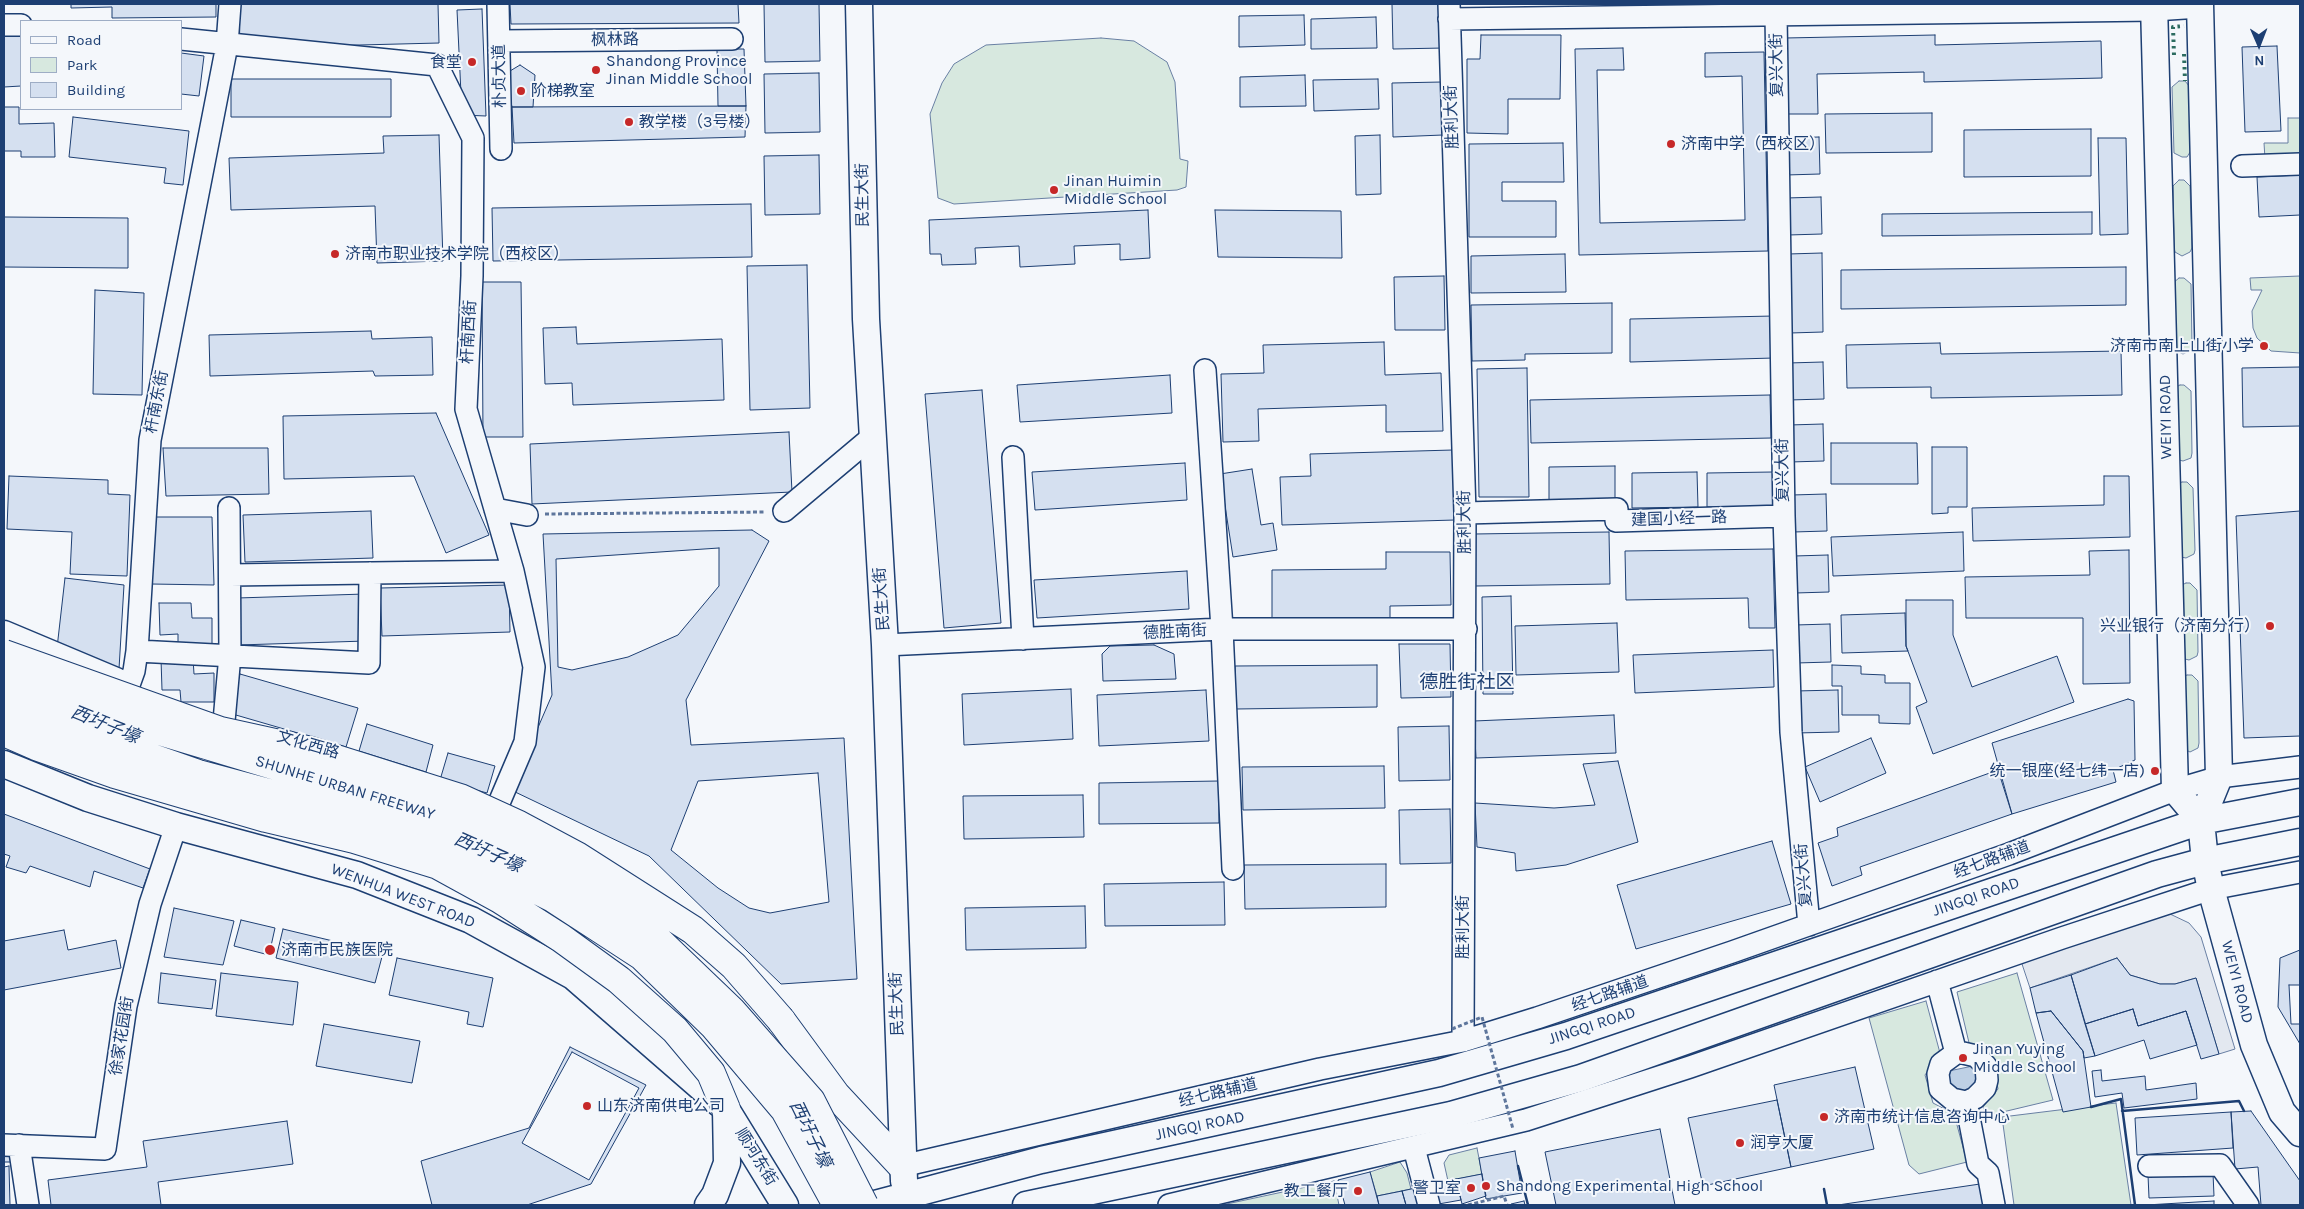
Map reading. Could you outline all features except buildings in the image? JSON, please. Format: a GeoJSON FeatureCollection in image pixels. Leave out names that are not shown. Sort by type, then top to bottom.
{"type":"FeatureCollection","features":[{"type":"Feature","properties":{"kind":"highway"},"geometry":{"type":"LineString","coordinates":[[4,654],[220,731],[311,750],[460,798],[519,825],[577,856],[693,930],[734,966],[781,1020],[836,1095],[902,1166]]}},
{"type":"Feature","properties":{"kind":"highway","name":"SHUNHE URBAN FREEWAY"},"geometry":{"type":"LineString","coordinates":[[4,675],[57,700],[424,811],[493,837],[573,878],[660,942],[743,1024],[811,1101],[887,1202]]}},
{"type":"Feature","properties":{"kind":"highway","name":"SHUNHE URBAN FREEWAY"},"geometry":{"type":"LineString","coordinates":[[4,703],[55,724],[198,774],[395,827],[481,862],[553,898],[642,956],[714,1026],[785,1110],[837,1205]]}},
{"type":"Feature","properties":{"kind":"highway"},"geometry":{"type":"LineString","coordinates":[[4,732],[36,746],[115,774],[266,818],[354,839],[438,866],[500,898],[562,938],[619,980],[675,1030],[711,1073],[726,1109]]}},
{"type":"Feature","properties":{"kind":"main road","name":"民生大街"},"geometry":{"type":"LineString","coordinates":[[859,4],[866,319],[885,645],[902,1166],[887,1202]]}},
{"type":"Feature","properties":{"kind":"main road","name":"WEIYI ROAD"},"geometry":{"type":"LineString","coordinates":[[2200,6],[2220,777],[2201,821],[2205,861],[2211,889],[2254,1045],[2282,1112],[2300,1133]]}},
{"type":"Feature","properties":{"kind":"main road","name":"WEIYI ROAD"},"geometry":{"type":"LineString","coordinates":[[2154,7],[2175,790]]}},
{"type":"Feature","properties":{"kind":"main road","name":"文化西路"},"geometry":{"type":"LineString","coordinates":[[4,634],[128,687]]}},
{"type":"Feature","properties":{"kind":"main road","name":"WENHUA WEST ROAD"},"geometry":{"type":"LineString","coordinates":[[4,764],[88,798],[176,826],[357,875],[471,920],[574,976],[726,1109]]}},
{"type":"Feature","properties":{"kind":"main road"},"geometry":{"type":"LineString","coordinates":[[2175,790],[2201,821]]}},
{"type":"Feature","properties":{"kind":"main road","name":"JINGQI ROAD"},"geometry":{"type":"LineString","coordinates":[[887,1202],[1041,1160],[1439,1072],[1566,1036],[2201,821],[2300,802]]}},
{"type":"Feature","properties":{"kind":"main road"},"geometry":{"type":"LineString","coordinates":[[1026,1205],[1452,1115],[1581,1078],[2157,874],[2205,861],[2300,842]]}},
{"type":"Feature","properties":{"kind":"main road"},"geometry":{"type":"LineString","coordinates":[[708,1205],[715,1195],[727,1163],[726,1109]]}},
{"type":"Feature","properties":{"kind":"main road","name":"顺河东街"},"geometry":{"type":"LineString","coordinates":[[726,1109],[785,1205]]}},
{"type":"Feature","properties":{"kind":"street","name":"杆南东街"},"geometry":{"type":"LineString","coordinates":[[88,798],[128,687],[137,650],[150,440],[228,45],[230,4]]}},
{"type":"Feature","properties":{"kind":"street","name":"朴贞大道"},"geometry":{"type":"LineString","coordinates":[[498,4],[501,149]]}},
{"type":"Feature","properties":{"kind":"street"},"geometry":{"type":"LineString","coordinates":[[1449,11],[1779,11],[2200,6]]}},
{"type":"Feature","properties":{"kind":"street","name":"胜利大街"},"geometry":{"type":"LineString","coordinates":[[1449,11],[1466,513],[1466,629],[1457,1035]]}},
{"type":"Feature","properties":{"kind":"street","name":"复兴大街"},"geometry":{"type":"LineString","coordinates":[[1779,11],[1784,516],[1791,732],[1809,925]]}},
{"type":"Feature","properties":{"kind":"street"},"geometry":{"type":"LineString","coordinates":[[4,25],[20,25]]}},
{"type":"Feature","properties":{"kind":"street"},"geometry":{"type":"LineString","coordinates":[[182,39],[228,45]]}},
{"type":"Feature","properties":{"kind":"street","name":"枫林路"},"geometry":{"type":"LineString","coordinates":[[499,41],[732,39]]}},
{"type":"Feature","properties":{"kind":"street","name":"杆南西街"},"geometry":{"type":"LineString","coordinates":[[228,45],[438,65],[472,138],[472,276],[466,409],[513,571],[534,667],[526,742],[498,803]]}},
{"type":"Feature","properties":{"kind":"street"},"geometry":{"type":"LineString","coordinates":[[2242,166],[2300,164]]}},
{"type":"Feature","properties":{"kind":"street"},"geometry":{"type":"LineString","coordinates":[[1205,370],[1222,629],[1234,869]]}},
{"type":"Feature","properties":{"kind":"street"},"geometry":{"type":"LineString","coordinates":[[784,512],[872,437]]}},
{"type":"Feature","properties":{"kind":"street"},"geometry":{"type":"LineString","coordinates":[[1013,457],[1023,638]]}},
{"type":"Feature","properties":{"kind":"street"},"geometry":{"type":"LineString","coordinates":[[224,721],[230,655],[230,508]]}},
{"type":"Feature","properties":{"kind":"street"},"geometry":{"type":"LineString","coordinates":[[495,509],[527,515]]}},
{"type":"Feature","properties":{"kind":"street","name":"建国小经一路"},"geometry":{"type":"LineString","coordinates":[[1466,513],[1616,509],[1616,521],[1784,516]]}},
{"type":"Feature","properties":{"kind":"street"},"geometry":{"type":"LineString","coordinates":[[230,575],[513,571]]}},
{"type":"Feature","properties":{"kind":"street"},"geometry":{"type":"LineString","coordinates":[[137,650],[369,663],[370,573]]}},
{"type":"Feature","properties":{"kind":"street","name":"德胜南街"},"geometry":{"type":"LineString","coordinates":[[885,645],[1222,629],[1466,629]]}},
{"type":"Feature","properties":{"kind":"street","name":"文化西路"},"geometry":{"type":"LineString","coordinates":[[128,687],[224,721],[498,803],[610,861]]}},
{"type":"Feature","properties":{"kind":"street","name":"经七路辅道"},"geometry":{"type":"LineString","coordinates":[[902,1166],[1457,1035],[1537,1018],[2009,854],[2175,790],[2220,777],[2300,767]]}},
{"type":"Feature","properties":{"kind":"street","name":"徐家花园街"},"geometry":{"type":"LineString","coordinates":[[11,1145],[105,1149],[126,1006],[150,904],[176,826]]}},
{"type":"Feature","properties":{"kind":"street"},"geometry":{"type":"LineString","coordinates":[[1169,1205],[1414,1148],[1535,1117],[1690,1067],[1937,981],[2211,889],[2300,872]]}},
{"type":"Feature","properties":{"kind":"street"},"geometry":{"type":"LineString","coordinates":[[1937,981],[1956,1054]]}},
{"type":"Feature","properties":{"kind":"street"},"geometry":{"type":"LineString","coordinates":[[1963,1053],[1976,1056],[1986,1066],[1987,1080],[1985,1088],[1976,1098],[1966,1102],[1952,1099],[1940,1089],[1938,1074],[1941,1064],[1956,1054],[1963,1053]]}},
{"type":"Feature","properties":{"kind":"street"},"geometry":{"type":"LineString","coordinates":[[1966,1102],[1978,1164],[1988,1173],[1994,1205]]}},
{"type":"Feature","properties":{"kind":"street"},"geometry":{"type":"LineString","coordinates":[[11,1145],[28,1205]]}},
{"type":"Feature","properties":{"kind":"street"},"geometry":{"type":"LineString","coordinates":[[1414,1148],[1429,1205]]}},
{"type":"Feature","properties":{"kind":"street"},"geometry":{"type":"LineString","coordinates":[[2149,1166],[2220,1165],[2248,1205]]}},
{"type":"Feature","properties":{"kind":"path"},"geometry":{"type":"LineString","coordinates":[[527,515],[784,512]]}},
{"type":"Feature","properties":{"kind":"path"},"geometry":{"type":"LineString","coordinates":[[1457,1035],[1482,1017],[1513,1128]]}},
{"type":"Feature","properties":{"kind":"path"},"geometry":{"type":"LineString","coordinates":[[1468,1205],[1504,1196],[1508,1205]]}},
{"type":"Feature","properties":{"kind":"green space"},"geometry":{"type":"Polygon","coordinates":[[[1101,38],[1134,41],[1167,62],[1175,82],[1180,159],[1188,161],[1186,187],[1177,190],[954,204],[938,198],[930,114],[942,83],[954,64],[986,45],[1101,38]]]}},
{"type":"Feature","properties":{"kind":"green space"},"geometry":{"type":"Polygon","coordinates":[[[2179,81],[2185,81],[2190,87],[2192,149],[2187,157],[2174,153],[2172,87],[2179,81]]]}},
{"type":"Feature","properties":{"kind":"green space"},"geometry":{"type":"Polygon","coordinates":[[[2288,118],[2300,118],[2300,159],[2265,159],[2264,143],[2288,143],[2288,118]]]}},
{"type":"Feature","properties":{"kind":"green space"},"geometry":{"type":"Polygon","coordinates":[[[2179,180],[2184,180],[2190,186],[2192,248],[2190,252],[2182,256],[2175,252],[2174,248],[2173,186],[2179,180]]]}},
{"type":"Feature","properties":{"kind":"green space"},"geometry":{"type":"Polygon","coordinates":[[[2300,276],[2300,353],[2271,351],[2257,338],[2253,328],[2252,311],[2262,290],[2251,290],[2250,278],[2300,276]]]}},
{"type":"Feature","properties":{"kind":"green space"},"geometry":{"type":"Polygon","coordinates":[[[2179,278],[2184,278],[2191,284],[2192,346],[2191,350],[2183,354],[2175,350],[2173,283],[2179,278]]]}},
{"type":"Feature","properties":{"kind":"green space"},"geometry":{"type":"Polygon","coordinates":[[[2184,385],[2191,391],[2192,453],[2191,458],[2183,461],[2179,460],[2176,387],[2184,385]]]}},
{"type":"Feature","properties":{"kind":"green space"},"geometry":{"type":"Polygon","coordinates":[[[2187,482],[2193,488],[2195,550],[2194,554],[2186,558],[2181,557],[2178,484],[2187,482]]]}},
{"type":"Feature","properties":{"kind":"green space"},"geometry":{"type":"Polygon","coordinates":[[[2190,583],[2197,590],[2198,652],[2197,656],[2189,660],[2185,659],[2182,585],[2190,583]]]}},
{"type":"Feature","properties":{"kind":"green space"},"geometry":{"type":"Polygon","coordinates":[[[2192,675],[2198,681],[2199,743],[2198,748],[2190,752],[2186,750],[2183,677],[2192,675]]]}},
{"type":"Feature","properties":{"kind":"green space"},"geometry":{"type":"Polygon","coordinates":[[[2017,973],[2053,1100],[1986,1116],[1983,1107],[1998,1089],[1993,1062],[1970,1047],[1957,992],[2017,973]]]}},
{"type":"Feature","properties":{"kind":"green space"},"geometry":{"type":"Polygon","coordinates":[[[1926,1001],[1940,1053],[1925,1075],[1933,1103],[1954,1114],[1967,1162],[1919,1174],[1909,1165],[1869,1018],[1926,1001]]]}},
{"type":"Feature","properties":{"kind":"green space"},"geometry":{"type":"Polygon","coordinates":[[[2116,1103],[2131,1205],[2014,1205],[2002,1117],[2116,1103]]]}},
{"type":"Feature","properties":{"kind":"green space"},"geometry":{"type":"Polygon","coordinates":[[[1477,1148],[1482,1174],[1448,1181],[1444,1163],[1449,1155],[1477,1148]]]}},
{"type":"Feature","properties":{"kind":"green space"},"geometry":{"type":"Polygon","coordinates":[[[1400,1162],[1407,1173],[1411,1189],[1377,1196],[1370,1172],[1400,1162]]]}},
{"type":"Feature","properties":{"kind":"green space"},"geometry":{"type":"Polygon","coordinates":[[[1334,1181],[1339,1205],[1222,1205],[1334,1181]]]}},
{"type":"Feature","properties":{"kind":"shaded area"},"geometry":{"type":"Polygon","coordinates":[[[2170,914],[2189,923],[2201,937],[2235,1049],[2219,1054],[2196,978],[2175,984],[2160,984],[2130,975],[2117,958],[2030,988],[2021,961],[2153,915],[2170,914]]]}},
{"type":"Feature","properties":{"kind":"water"},"geometry":{"type":"Polygon","coordinates":[[[1973,1066],[1978,1084],[1964,1093],[1947,1091],[1944,1072],[1973,1066]]]}},
{"type":"Feature","properties":{"kind":"waterway","name":"西圩子壕"},"geometry":{"type":"LineString","coordinates":[[147,742],[177,750]]}},
{"type":"Feature","properties":{"kind":"hedge"},"geometry":{"type":"LineString","coordinates":[[2174,55],[2173,27],[2184,26]]}},
{"type":"Feature","properties":{"kind":"hedge"},"geometry":{"type":"LineString","coordinates":[[2184,54],[2185,81]]}},
{"type":"Feature","properties":{"kind":"wall"},"geometry":{"type":"LineString","coordinates":[[2091,1107],[2121,1099],[2135,1205]]}},
{"type":"Feature","properties":{"kind":"wall"},"geometry":{"type":"LineString","coordinates":[[2122,1111],[2239,1101],[2244,1111]]}},
{"type":"Feature","properties":{"kind":"wall"},"geometry":{"type":"LineString","coordinates":[[1518,1166],[1528,1205]]}},
{"type":"Feature","properties":{"kind":"wall"},"geometry":{"type":"LineString","coordinates":[[1824,1189],[1827,1205]]}},
{"type":"Feature","properties":{"kind":"place","name":"食堂"},"geometry":{"type":"Point","coordinates":[472,62]}},
{"type":"Feature","properties":{"kind":"place","name":"Shandong Province Jinan Middle School"},"geometry":{"type":"Point","coordinates":[596,70]}},
{"type":"Feature","properties":{"kind":"place","name":"阶梯教室"},"geometry":{"type":"Point","coordinates":[521,91]}},
{"type":"Feature","properties":{"kind":"place","name":"教学楼（3号楼）"},"geometry":{"type":"Point","coordinates":[629,122]}},
{"type":"Feature","properties":{"kind":"place","name":"济南中学（西校区）"},"geometry":{"type":"Point","coordinates":[1671,144]}},
{"type":"Feature","properties":{"kind":"place","name":"Jinan Huimin Middle School"},"geometry":{"type":"Point","coordinates":[1054,190]}},
{"type":"Feature","properties":{"kind":"place","name":"济南市职业技术学院（西校区）"},"geometry":{"type":"Point","coordinates":[335,254]}},
{"type":"Feature","properties":{"kind":"place","name":"济南市南上山街小学"},"geometry":{"type":"Point","coordinates":[2264,346]}},
{"type":"Feature","properties":{"kind":"place","name":"兴业银行（济南分行）"},"geometry":{"type":"Point","coordinates":[2270,626]}},
{"type":"Feature","properties":{"kind":"place","name":"统一银座(经七纬一店)"},"geometry":{"type":"Point","coordinates":[2155,771]}},
{"type":"Feature","properties":{"kind":"place","name":"济南市民族医院"},"geometry":{"type":"Point","coordinates":[270,950]}},
{"type":"Feature","properties":{"kind":"place","name":"Jinan Yuying Middle School"},"geometry":{"type":"Point","coordinates":[1963,1058]}},
{"type":"Feature","properties":{"kind":"place","name":"山东济南供电公司"},"geometry":{"type":"Point","coordinates":[587,1106]}},
{"type":"Feature","properties":{"kind":"place","name":"济南市统计信息咨询中心"},"geometry":{"type":"Point","coordinates":[1824,1117]}},
{"type":"Feature","properties":{"kind":"place","name":"润亨大厦"},"geometry":{"type":"Point","coordinates":[1740,1143]}},
{"type":"Feature","properties":{"kind":"place","name":"Shandong Experimental High School"},"geometry":{"type":"Point","coordinates":[1486,1186]}},
{"type":"Feature","properties":{"kind":"place","name":"警卫室"},"geometry":{"type":"Point","coordinates":[1471,1188]}},
{"type":"Feature","properties":{"kind":"place","name":"教工餐厅"},"geometry":{"type":"Point","coordinates":[1358,1191]}},
{"type":"Feature","properties":{"kind":"district","name":"德胜街社区"},"geometry":{"type":"Point","coordinates":[1467,683]}}]}
